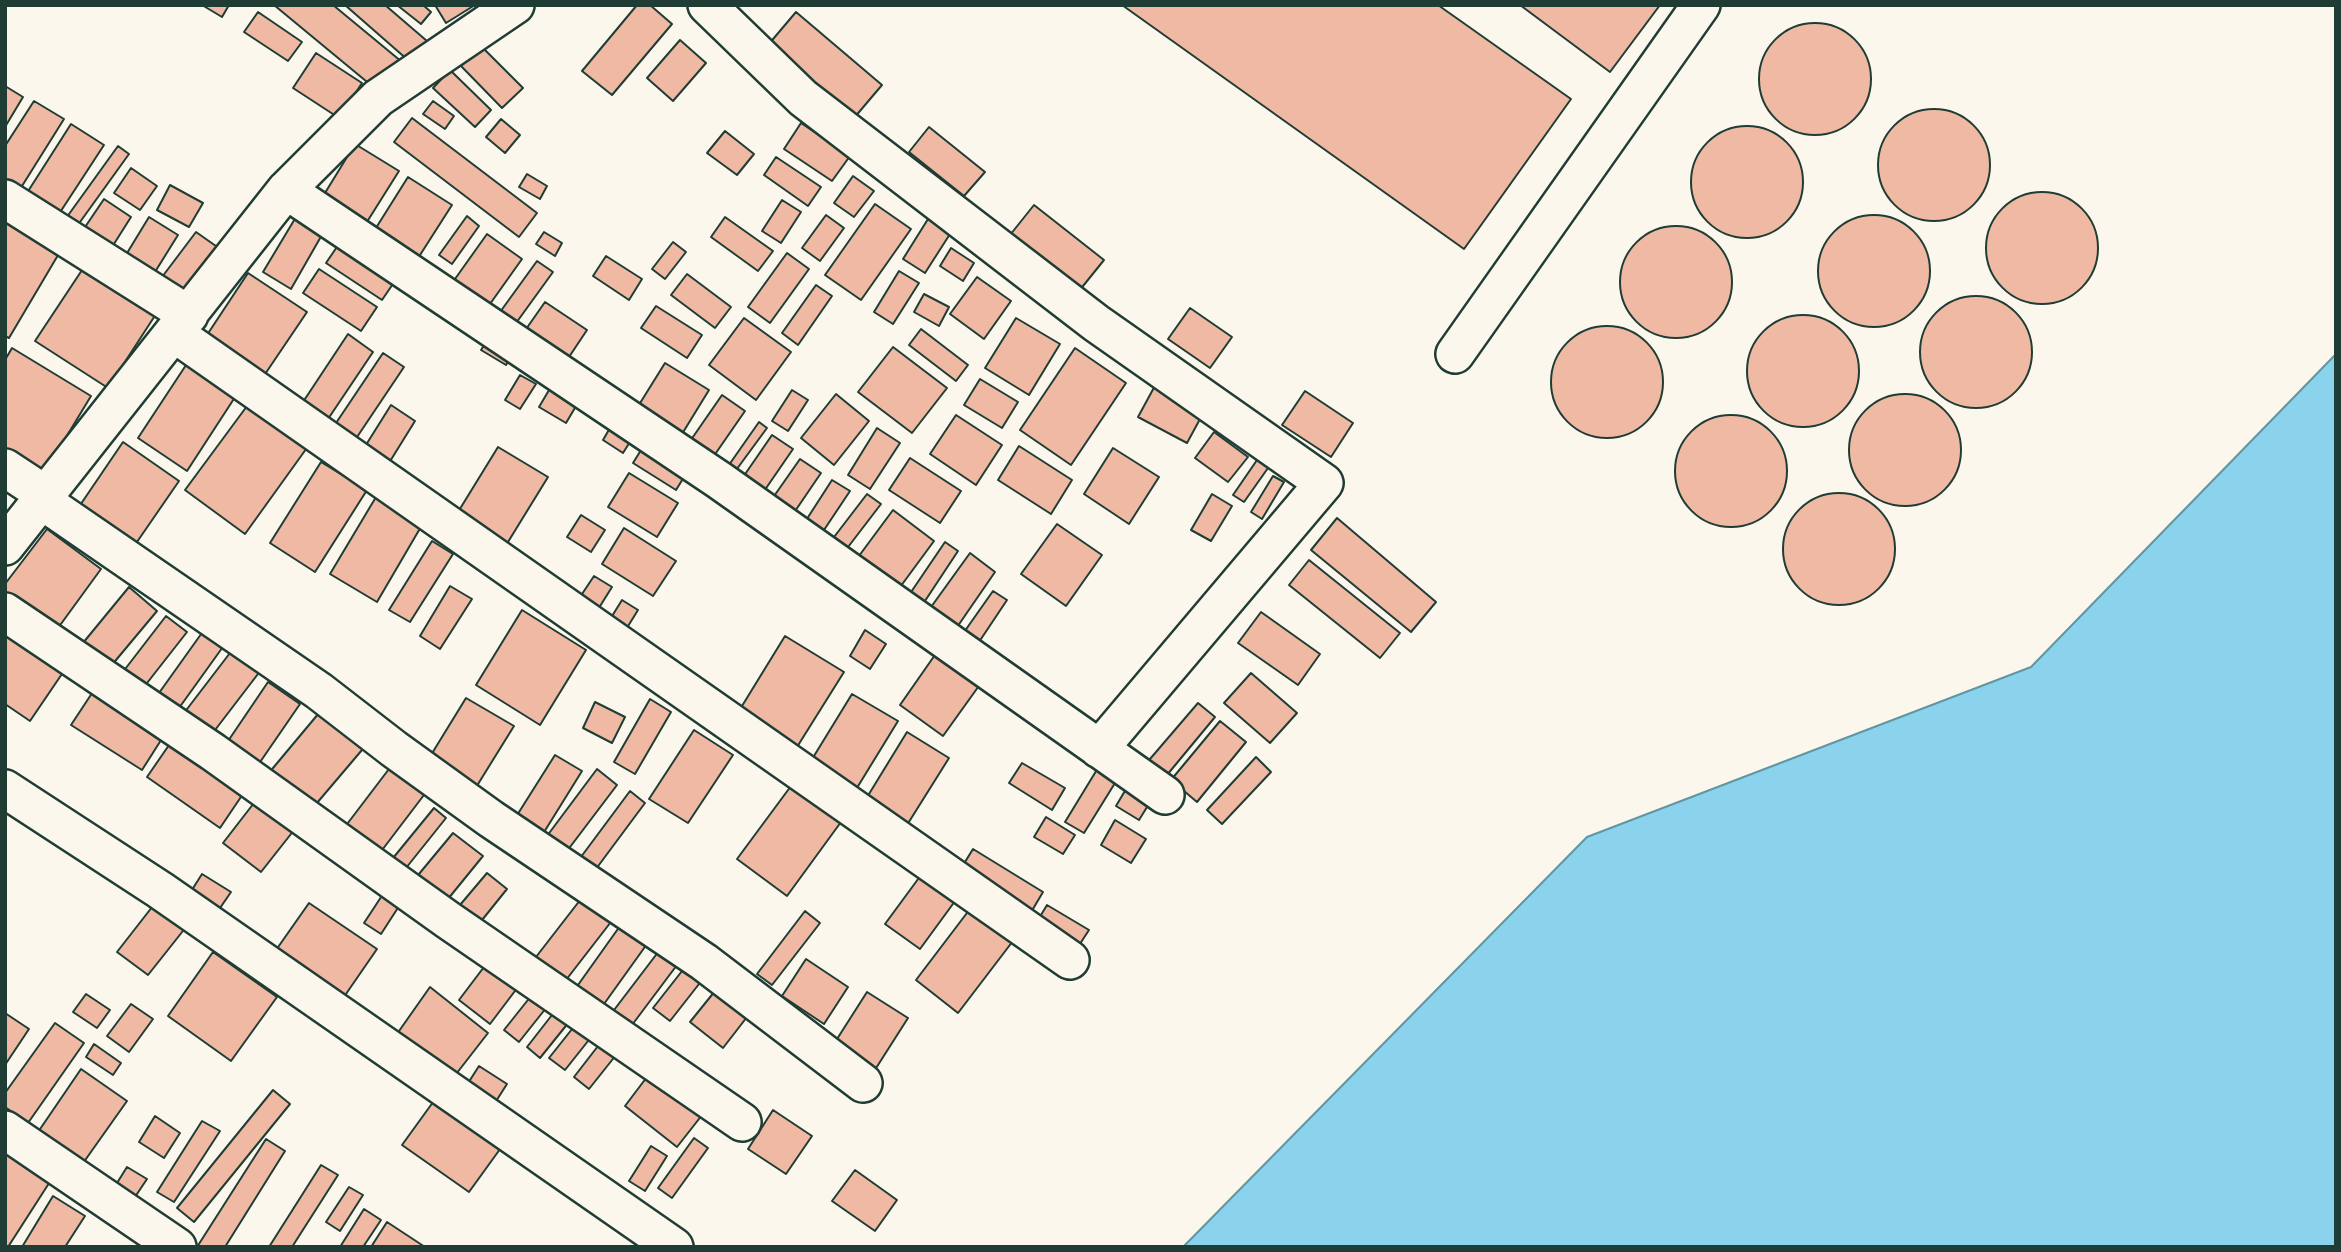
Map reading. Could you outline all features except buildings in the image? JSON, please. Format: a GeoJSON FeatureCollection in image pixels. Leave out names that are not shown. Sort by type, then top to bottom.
{"type":"FeatureCollection","features":[{"type":"Feature","properties":{"kind":"street"},"geometry":{"type":"LineString","coordinates":[[5,546],[286,190],[378,98],[515,5]]}},
{"type":"Feature","properties":{"kind":"street"},"geometry":{"type":"LineString","coordinates":[[707,5],[803,97],[835,123],[1096,323],[1324,483],[1099,749]]}},
{"type":"Feature","properties":{"kind":"street"},"geometry":{"type":"LineString","coordinates":[[1455,354],[1701,5]]}},
{"type":"Feature","properties":{"kind":"street"},"geometry":{"type":"LineString","coordinates":[[286,190],[719,480],[1165,795]]}},
{"type":"Feature","properties":{"kind":"street"},"geometry":{"type":"LineString","coordinates":[[5,199],[1070,960]]}},
{"type":"Feature","properties":{"kind":"street"},"geometry":{"type":"LineString","coordinates":[[5,468],[319,691],[491,819],[704,962],[863,1083]]}},
{"type":"Feature","properties":{"kind":"street"},"geometry":{"type":"LineString","coordinates":[[5,612],[213,752],[448,920],[741,1122]]}},
{"type":"Feature","properties":{"kind":"street"},"geometry":{"type":"LineString","coordinates":[[5,789],[160,890],[674,1247]]}},
{"type":"Feature","properties":{"kind":"street"},"geometry":{"type":"LineString","coordinates":[[5,1130],[177,1247]]}},
{"type":"Feature","properties":{"kind":"water"},"geometry":{"type":"Polygon","coordinates":[[[2336,354],[2336,1247],[1183,1247],[1587,837],[2031,667],[2336,354]]]}}]}
